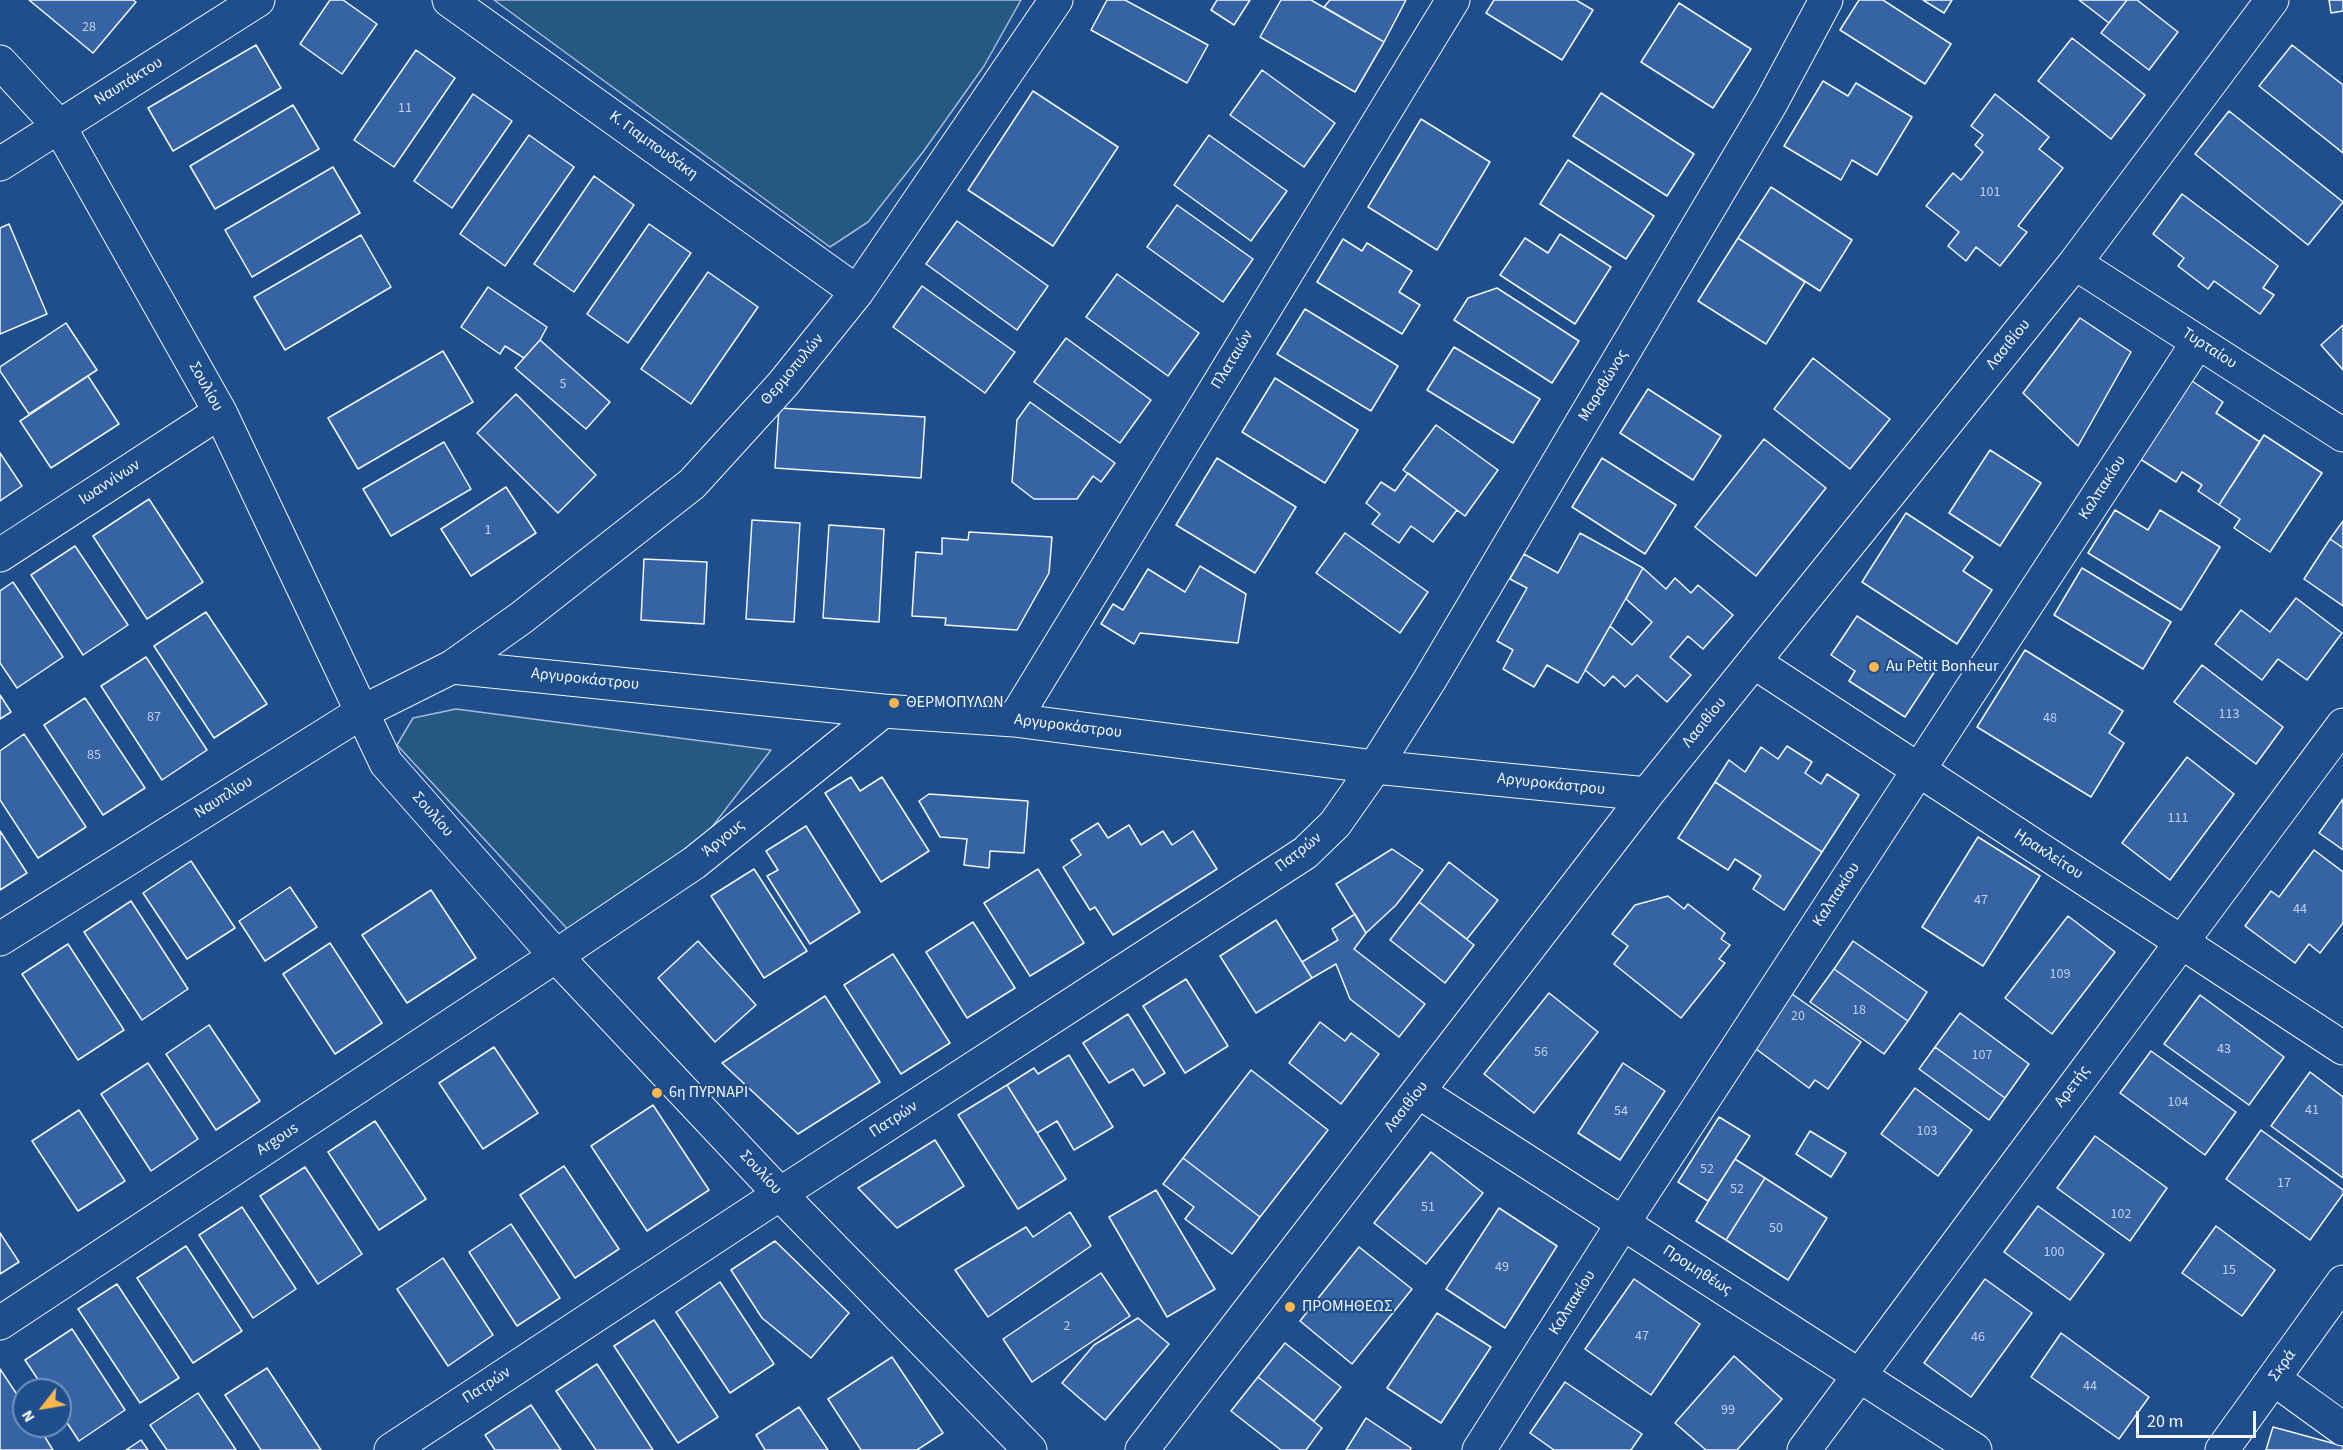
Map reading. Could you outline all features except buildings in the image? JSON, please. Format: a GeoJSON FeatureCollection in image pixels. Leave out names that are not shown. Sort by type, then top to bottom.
{"type":"FeatureCollection","features":[{"type":"Feature","properties":{"kind":"street","name":"Ναυπάκτου"},"geometry":{"type":"LineString","coordinates":[[0,164],[258,0]]}},
{"type":"Feature","properties":{"kind":"street","name":"Κ. Γιαμπουδάκη"},"geometry":{"type":"LineString","coordinates":[[449,0],[857,292]]}},
{"type":"Feature","properties":{"kind":"street","name":"Θερμοπυλών"},"geometry":{"type":"LineString","coordinates":[[452,667],[521,618],[692,484],[783,384],[857,292],[1056,0]]}},
{"type":"Feature","properties":{"kind":"street","name":"Πλαταιών"},"geometry":{"type":"LineString","coordinates":[[1014,720],[1453,0]]}},
{"type":"Feature","properties":{"kind":"street","name":"Μαραθώνος"},"geometry":{"type":"LineString","coordinates":[[1375,767],[1429,681],[1771,103],[1826,0]]}},
{"type":"Feature","properties":{"kind":"street","name":"Λασιθίου"},"geometry":{"type":"LineString","coordinates":[[1142,1450],[1647,794],[2075,263],[2272,0]]}},
{"type":"Feature","properties":{"kind":"street","name":"Σουλίου"},"geometry":{"type":"LineString","coordinates":[[0,62],[59,126],[220,412],[386,763],[556,956],[1012,1445]]}},
{"type":"Feature","properties":{"kind":"street","name":"Τυρταίου"},"geometry":{"type":"LineString","coordinates":[[2075,263],[2343,435]]}},
{"type":"Feature","properties":{"kind":"street","name":"Καλπακίου"},"geometry":{"type":"LineString","coordinates":[[1479,1450],[1623,1223],[2198,342]]}},
{"type":"Feature","properties":{"kind":"street","name":"Ιωαννίνων"},"geometry":{"type":"LineString","coordinates":[[0,555],[220,412]]}},
{"type":"Feature","properties":{"kind":"street","name":"Ηρακλείτου"},"geometry":{"type":"LineString","coordinates":[[1754,662],[2343,1048]]}},
{"type":"Feature","properties":{"kind":"street","name":"Αργυροκάστρου"},"geometry":{"type":"LineString","coordinates":[[452,667],[884,711],[1014,720],[1375,767],[1647,794]]}},
{"type":"Feature","properties":{"kind":"street","name":"Ναυπλίου"},"geometry":{"type":"LineString","coordinates":[[0,939],[362,712],[452,667]]}},
{"type":"Feature","properties":{"kind":"street","name":"Άργους"},"geometry":{"type":"LineString","coordinates":[[556,956],[694,863],[884,711]]}},
{"type":"Feature","properties":{"kind":"street","name":"Αρετής"},"geometry":{"type":"LineString","coordinates":[[1804,1450],[2343,725]]}},
{"type":"Feature","properties":{"kind":"street","name":"Πατρών"},"geometry":{"type":"LineString","coordinates":[[391,1450],[1305,853],[1335,824],[1375,767]]}},
{"type":"Feature","properties":{"kind":"street","name":"Argous"},"geometry":{"type":"LineString","coordinates":[[0,1323],[556,956]]}},
{"type":"Feature","properties":{"kind":"street","name":"Προμηθέως"},"geometry":{"type":"LineString","coordinates":[[1419,1092],[1975,1450]]}},
{"type":"Feature","properties":{"kind":"street","name":"Σκρά"},"geometry":{"type":"LineString","coordinates":[[2222,1450],[2343,1282]]}},
{"type":"Feature","properties":{"kind":"street"},"geometry":{"type":"LineString","coordinates":[[2274,1379],[2343,1429]]}},
{"type":"Feature","properties":{"kind":"shaded area"},"geometry":{"type":"Polygon","coordinates":[[[494,0],[1021,0],[984,66],[923,152],[868,222],[830,247],[494,0]]]}},
{"type":"Feature","properties":{"kind":"shaded area"},"geometry":{"type":"Polygon","coordinates":[[[456,709],[771,750],[689,857],[573,935],[397,745],[413,718],[456,709]]]}},
{"type":"Feature","properties":{"kind":"place","name":"Au Petit Bonheur"},"geometry":{"type":"Point","coordinates":[1874,667]}},
{"type":"Feature","properties":{"kind":"place","name":"ΘΕΡΜΟΠΥΛΩΝ"},"geometry":{"type":"Point","coordinates":[894,703]}},
{"type":"Feature","properties":{"kind":"place","name":"6η ΠΥΡΝΑΡΙ"},"geometry":{"type":"Point","coordinates":[657,1093]}},
{"type":"Feature","properties":{"kind":"place","name":"ΠΡΟΜΗΘΕΩΣ"},"geometry":{"type":"Point","coordinates":[1290,1307]}}]}
